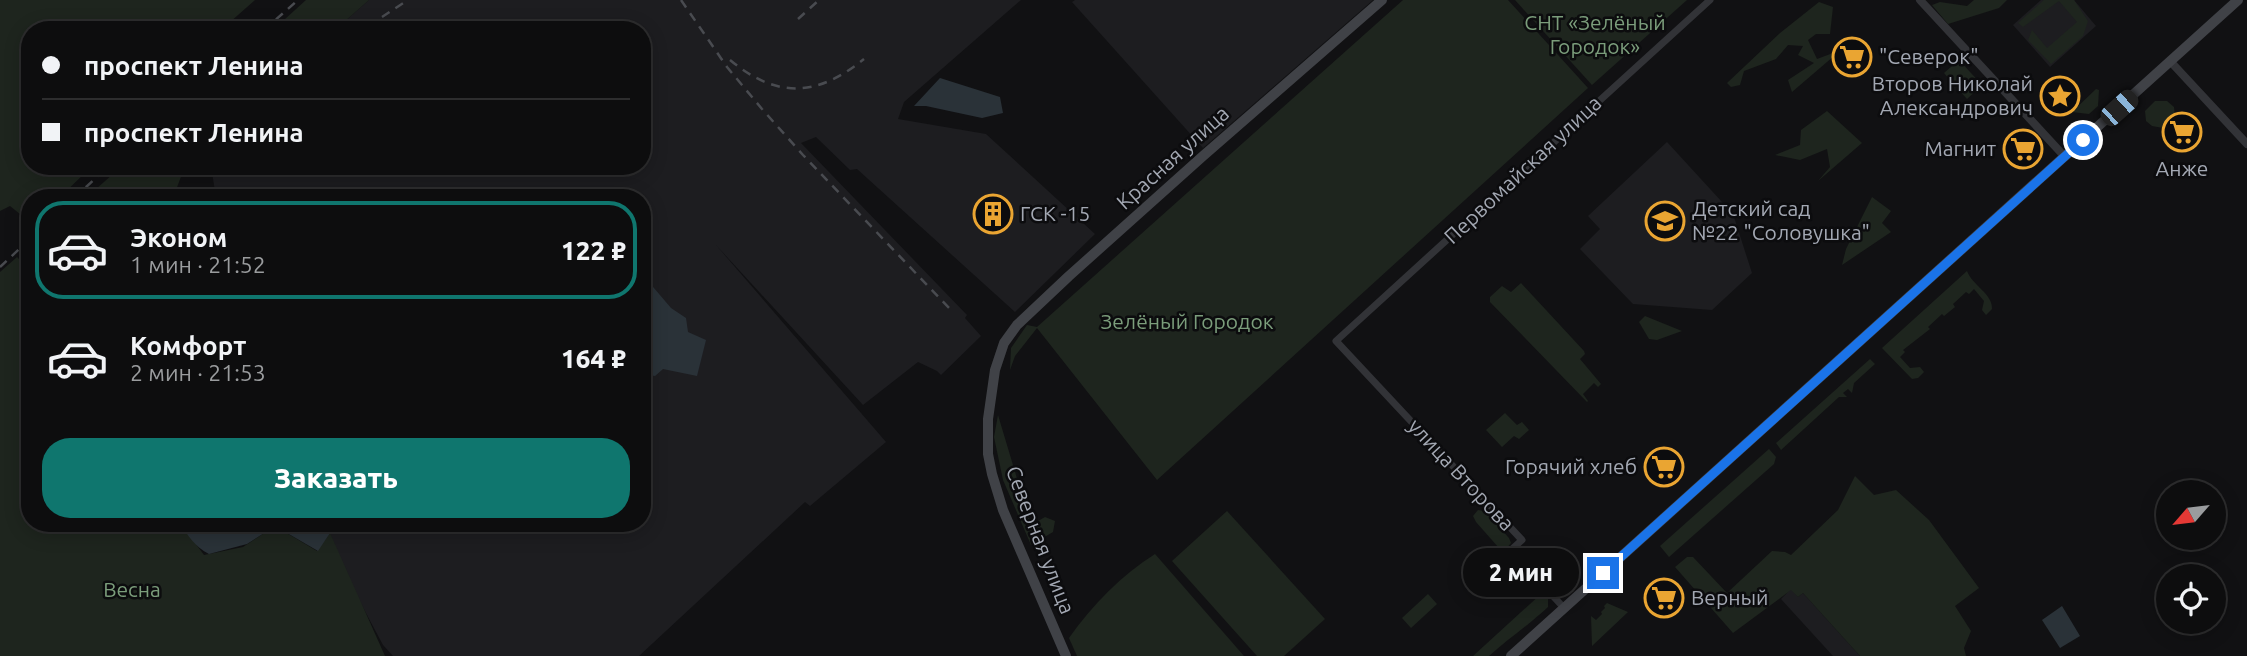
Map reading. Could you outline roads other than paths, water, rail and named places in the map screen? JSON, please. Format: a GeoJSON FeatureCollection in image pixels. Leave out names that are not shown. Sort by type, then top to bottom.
{"type":"FeatureCollection","features":[{"type":"Feature","properties":{"kind":"main road","name":"Красная улица"},"geometry":{"type":"LineString","coordinates":[[999,353],[1017,325],[1069,276],[1382,0]]}},
{"type":"Feature","properties":{"kind":"main road"},"geometry":{"type":"LineString","coordinates":[[1511,656],[2238,0]]}},
{"type":"Feature","properties":{"kind":"main road","name":"Северная улица"},"geometry":{"type":"LineString","coordinates":[[999,353],[988,419],[988,454],[992,474],[1003,510],[1066,656]]}},
{"type":"Feature","properties":{"kind":"street","name":"Первомайская улица"},"geometry":{"type":"LineString","coordinates":[[1336,341],[1710,0]]}},
{"type":"Feature","properties":{"kind":"street"},"geometry":{"type":"LineString","coordinates":[[1920,0],[2065,157]]}},
{"type":"Feature","properties":{"kind":"street"},"geometry":{"type":"LineString","coordinates":[[2171,61],[2247,145]]}},
{"type":"Feature","properties":{"kind":"street","name":"улица Второва"},"geometry":{"type":"LineString","coordinates":[[1336,341],[1522,540],[1511,550],[1564,608]]}},
{"type":"Feature","properties":{"kind":"railway"},"geometry":{"type":"LineString","coordinates":[[274,21],[298,0]]}},
{"type":"Feature","properties":{"kind":"railway"},"geometry":{"type":"LineString","coordinates":[[382,17],[408,0]]}},
{"type":"Feature","properties":{"kind":"railway"},"geometry":{"type":"LineString","coordinates":[[681,0],[727,67],[762,109],[949,308]]}},
{"type":"Feature","properties":{"kind":"railway"},"geometry":{"type":"LineString","coordinates":[[798,19],[819,0]]}},
{"type":"Feature","properties":{"kind":"railway"},"geometry":{"type":"LineString","coordinates":[[730,60],[764,82],[797,88],[830,81],[864,59]]}},
{"type":"Feature","properties":{"kind":"railway"},"geometry":{"type":"LineString","coordinates":[[84,189],[99,175]]}},
{"type":"Feature","properties":{"kind":"railway"},"geometry":{"type":"LineString","coordinates":[[0,267],[21,247]]}},
{"type":"Feature","properties":{"kind":"place","name":"\"Северок\""},"geometry":{"type":"Point","coordinates":[1852,57]}},
{"type":"Feature","properties":{"kind":"place","name":"Второв Николай Александрович"},"geometry":{"type":"Point","coordinates":[2060,96]}},
{"type":"Feature","properties":{"kind":"place","name":"Анже"},"geometry":{"type":"Point","coordinates":[2182,132]}},
{"type":"Feature","properties":{"kind":"place","name":"Магнит"},"geometry":{"type":"Point","coordinates":[2023,149]}},
{"type":"Feature","properties":{"kind":"place","name":"ГСК -15"},"geometry":{"type":"Point","coordinates":[993,214]}},
{"type":"Feature","properties":{"kind":"place","name":"Детский сад №22 \"Соловушка\""},"geometry":{"type":"Point","coordinates":[1665,221]}},
{"type":"Feature","properties":{"kind":"place","name":"Горячий хлеб"},"geometry":{"type":"Point","coordinates":[1664,467]}},
{"type":"Feature","properties":{"kind":"place","name":"Верный"},"geometry":{"type":"Point","coordinates":[1664,598]}},
{"type":"Feature","properties":{"kind":"park label","name":"СНТ «Зелёный Городок»"},"geometry":{"type":"Point","coordinates":[1595,35]}},
{"type":"Feature","properties":{"kind":"park label","name":"Зелёный Городок"},"geometry":{"type":"Point","coordinates":[1187,322]}},
{"type":"Feature","properties":{"kind":"park label","name":"Весна"},"geometry":{"type":"Point","coordinates":[132,590]}}]}
